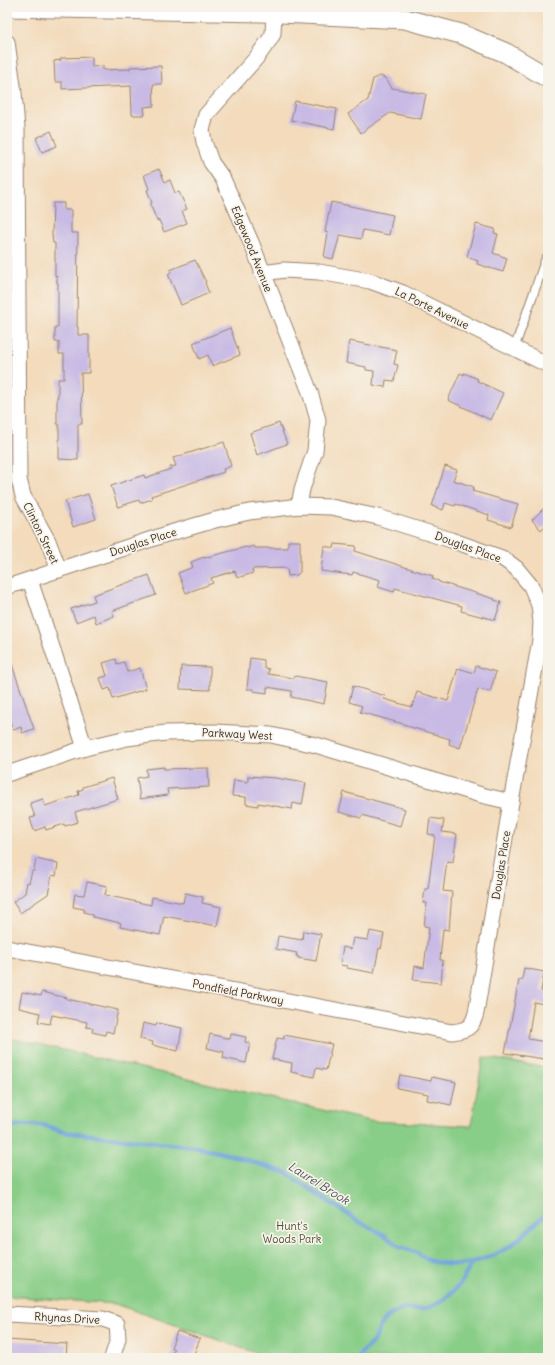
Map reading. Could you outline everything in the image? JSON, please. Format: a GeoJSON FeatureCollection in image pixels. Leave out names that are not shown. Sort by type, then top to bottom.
{"type":"FeatureCollection","features":[{"type":"Feature","properties":{"kind":"street"},"geometry":{"type":"LineString","coordinates":[[7,7],[274,13],[411,20],[461,34],[506,53],[548,78]]}},
{"type":"Feature","properties":{"kind":"street","name":"Edgewood Avenue"},"geometry":{"type":"LineString","coordinates":[[274,13],[273,34],[270,39],[206,115],[202,130],[204,142],[211,162],[223,179],[251,242],[310,392],[318,420],[315,451],[302,489],[299,506]]}},
{"type":"Feature","properties":{"kind":"street","name":"Clinton Street"},"geometry":{"type":"LineString","coordinates":[[7,42],[17,128],[13,480],[48,541],[59,570]]}},
{"type":"Feature","properties":{"kind":"street","name":"La Porte Avenue"},"geometry":{"type":"LineString","coordinates":[[262,272],[285,270],[319,272],[370,282],[403,293],[548,365]]}},
{"type":"Feature","properties":{"kind":"street","name":"Douglas Place"},"geometry":{"type":"LineString","coordinates":[[7,587],[167,534],[215,520],[249,512],[299,506],[331,507],[378,516],[502,558],[516,568],[531,586],[539,605],[541,622],[540,640],[476,1013],[474,1022],[469,1028]]}},
{"type":"Feature","properties":{"kind":"street"},"geometry":{"type":"LineString","coordinates":[[30,580],[84,748]]}},
{"type":"Feature","properties":{"kind":"street","name":"Parkway West"},"geometry":{"type":"LineString","coordinates":[[7,774],[84,748],[127,738],[166,733],[215,732],[271,735],[322,747],[481,795],[511,802]]}},
{"type":"Feature","properties":{"kind":"street","name":"Pondfield Parkway"},"geometry":{"type":"LineString","coordinates":[[7,948],[452,1032],[462,1031],[469,1028]]}},
{"type":"Feature","properties":{"kind":"street","name":"Rhynas Drive"},"geometry":{"type":"LineString","coordinates":[[7,1314],[103,1320],[116,1324],[118,1339],[112,1358]]}},
{"type":"Feature","properties":{"kind":"lane"},"geometry":{"type":"LineString","coordinates":[[514,349],[546,258]]}},
{"type":"Feature","properties":{"kind":"green space","name":"Hunt's Woods Park"},"geometry":{"type":"Polygon","coordinates":[[[7,1038],[370,1121],[471,1126],[483,1057],[548,1068],[548,1358],[270,1358],[115,1304],[7,1296],[7,1038]]]}},
{"type":"Feature","properties":{"kind":"building"},"geometry":{"type":"Polygon","coordinates":[[[92,57],[92,67],[103,66],[103,70],[161,66],[162,84],[153,84],[154,106],[144,107],[145,115],[132,115],[131,86],[62,89],[62,82],[55,82],[54,61],[61,60],[61,58],[92,57]]]}},
{"type":"Feature","properties":{"kind":"building"},"geometry":{"type":"Polygon","coordinates":[[[381,76],[386,79],[392,88],[426,94],[421,119],[390,113],[361,133],[348,114],[368,100],[373,79],[381,76]]]}},
{"type":"Feature","properties":{"kind":"building"},"geometry":{"type":"Polygon","coordinates":[[[295,101],[337,109],[334,129],[291,120],[295,101]]]}},
{"type":"Feature","properties":{"kind":"building"},"geometry":{"type":"Polygon","coordinates":[[[51,131],[57,146],[42,152],[36,138],[51,131]]]}},
{"type":"Feature","properties":{"kind":"building"},"geometry":{"type":"Polygon","coordinates":[[[159,169],[165,182],[170,180],[175,193],[179,192],[187,209],[182,211],[187,223],[164,232],[159,220],[157,221],[150,204],[152,203],[147,190],[149,189],[144,175],[159,169]]]}},
{"type":"Feature","properties":{"kind":"building"},"geometry":{"type":"Polygon","coordinates":[[[331,202],[393,215],[389,235],[363,230],[361,239],[340,235],[333,259],[324,257],[328,233],[325,232],[331,202]]]}},
{"type":"Feature","properties":{"kind":"building"},"geometry":{"type":"Polygon","coordinates":[[[53,203],[64,203],[64,210],[71,210],[71,233],[78,233],[77,327],[78,335],[89,335],[89,373],[81,373],[82,424],[78,424],[78,460],[59,459],[57,397],[58,379],[64,379],[64,354],[59,354],[59,342],[55,342],[55,327],[58,327],[58,283],[57,276],[55,276],[55,243],[53,243],[52,235],[53,203]]]}},
{"type":"Feature","properties":{"kind":"building"},"geometry":{"type":"Polygon","coordinates":[[[476,224],[495,229],[494,233],[498,234],[493,253],[507,258],[503,272],[477,264],[478,261],[467,257],[476,224]]]}},
{"type":"Feature","properties":{"kind":"building"},"geometry":{"type":"Polygon","coordinates":[[[195,260],[206,282],[205,283],[209,293],[181,305],[168,274],[171,272],[170,270],[195,260]]]}},
{"type":"Feature","properties":{"kind":"building"},"geometry":{"type":"Polygon","coordinates":[[[230,328],[240,355],[212,366],[208,355],[199,359],[193,343],[230,328]]]}},
{"type":"Feature","properties":{"kind":"building"},"geometry":{"type":"Polygon","coordinates":[[[349,341],[397,350],[394,364],[398,365],[394,381],[386,380],[385,387],[373,385],[374,371],[366,370],[366,367],[346,363],[349,341]]]}},
{"type":"Feature","properties":{"kind":"building"},"geometry":{"type":"Polygon","coordinates":[[[460,373],[464,375],[464,373],[478,379],[477,381],[503,393],[491,420],[448,400],[460,373]]]}},
{"type":"Feature","properties":{"kind":"building"},"geometry":{"type":"Polygon","coordinates":[[[279,423],[287,444],[257,455],[250,433],[279,423]]]}},
{"type":"Feature","properties":{"kind":"building"},"geometry":{"type":"Polygon","coordinates":[[[224,442],[231,466],[223,469],[224,472],[151,496],[152,499],[140,503],[139,500],[118,507],[111,486],[144,475],[145,478],[171,469],[170,467],[176,466],[173,458],[224,442]]]}},
{"type":"Feature","properties":{"kind":"building"},"geometry":{"type":"Polygon","coordinates":[[[445,466],[457,470],[453,480],[474,487],[472,491],[518,504],[511,527],[488,520],[489,515],[456,504],[455,506],[445,503],[443,510],[432,506],[445,466]]]}},
{"type":"Feature","properties":{"kind":"building"},"geometry":{"type":"Polygon","coordinates":[[[88,494],[96,519],[73,527],[65,501],[88,494]]]}},
{"type":"Feature","properties":{"kind":"building"},"geometry":{"type":"Polygon","coordinates":[[[548,504],[548,523],[541,530],[532,520],[548,504]]]}},
{"type":"Feature","properties":{"kind":"building"},"geometry":{"type":"Polygon","coordinates":[[[288,541],[300,541],[300,572],[297,575],[288,576],[287,568],[252,569],[253,573],[237,578],[235,571],[211,578],[213,583],[186,593],[178,573],[193,567],[191,562],[204,557],[254,546],[255,548],[288,548],[288,541]]]}},
{"type":"Feature","properties":{"kind":"building"},"geometry":{"type":"Polygon","coordinates":[[[335,544],[356,546],[355,551],[433,576],[432,579],[439,582],[495,599],[494,600],[501,602],[495,620],[461,611],[462,606],[395,588],[394,592],[378,587],[380,580],[353,572],[352,575],[321,571],[324,546],[334,548],[335,544]]]}},
{"type":"Feature","properties":{"kind":"building"},"geometry":{"type":"Polygon","coordinates":[[[149,575],[156,595],[112,611],[114,616],[96,623],[94,615],[76,622],[71,609],[95,601],[93,595],[149,575]]]}},
{"type":"Feature","properties":{"kind":"building"},"geometry":{"type":"Polygon","coordinates":[[[7,656],[9,656],[34,729],[22,733],[21,727],[13,730],[7,712],[7,656]]]}},
{"type":"Feature","properties":{"kind":"building"},"geometry":{"type":"Polygon","coordinates":[[[250,658],[264,660],[264,668],[269,669],[268,674],[294,678],[295,676],[328,682],[324,704],[291,697],[292,691],[267,687],[267,693],[247,689],[250,658]]]}},
{"type":"Feature","properties":{"kind":"building"},"geometry":{"type":"Polygon","coordinates":[[[116,659],[117,664],[124,662],[127,672],[140,668],[146,689],[113,699],[110,688],[104,690],[100,678],[107,676],[103,663],[116,659]]]}},
{"type":"Feature","properties":{"kind":"building"},"geometry":{"type":"Polygon","coordinates":[[[181,666],[210,667],[210,690],[180,689],[181,666]]]}},
{"type":"Feature","properties":{"kind":"building"},"geometry":{"type":"Polygon","coordinates":[[[476,666],[496,672],[490,692],[478,689],[460,748],[449,744],[450,739],[360,712],[362,706],[349,702],[353,686],[385,696],[384,699],[412,707],[417,692],[448,701],[458,668],[474,673],[476,666]]]}},
{"type":"Feature","properties":{"kind":"building"},"geometry":{"type":"Polygon","coordinates":[[[164,767],[164,769],[208,768],[209,787],[167,789],[168,795],[140,799],[137,778],[147,776],[146,769],[164,767]]]}},
{"type":"Feature","properties":{"kind":"building"},"geometry":{"type":"Polygon","coordinates":[[[248,776],[275,778],[306,783],[302,805],[293,803],[292,809],[258,803],[258,806],[246,804],[246,797],[232,796],[234,780],[248,782],[248,776]]]}},
{"type":"Feature","properties":{"kind":"building"},"geometry":{"type":"Polygon","coordinates":[[[112,778],[118,799],[75,812],[78,822],[65,826],[64,824],[46,830],[45,827],[34,831],[30,818],[35,817],[30,803],[43,799],[45,806],[79,795],[78,791],[83,789],[83,787],[112,778]]]}},
{"type":"Feature","properties":{"kind":"building"},"geometry":{"type":"Polygon","coordinates":[[[344,792],[405,809],[400,826],[362,815],[361,818],[339,812],[344,792]]]}},
{"type":"Feature","properties":{"kind":"building"},"geometry":{"type":"Polygon","coordinates":[[[430,818],[444,820],[442,832],[457,834],[453,862],[447,861],[443,891],[452,892],[449,930],[443,929],[440,960],[443,960],[441,983],[413,980],[415,966],[424,968],[429,927],[424,926],[427,903],[423,903],[425,889],[428,889],[435,835],[428,834],[430,818]]]}},
{"type":"Feature","properties":{"kind":"building"},"geometry":{"type":"Polygon","coordinates":[[[36,859],[58,864],[56,876],[52,875],[48,894],[20,913],[13,902],[25,893],[27,882],[29,883],[32,871],[34,871],[36,859]]]}},
{"type":"Feature","properties":{"kind":"building"},"geometry":{"type":"Polygon","coordinates":[[[87,882],[107,886],[105,895],[151,905],[152,897],[183,903],[185,893],[203,897],[202,903],[221,907],[217,926],[164,916],[160,935],[120,927],[121,923],[93,917],[93,915],[84,912],[84,909],[73,907],[75,894],[84,895],[87,882]]]}},
{"type":"Feature","properties":{"kind":"building"},"geometry":{"type":"Polygon","coordinates":[[[303,931],[321,934],[316,961],[298,958],[298,956],[296,956],[297,953],[276,949],[278,936],[302,940],[303,931]]]}},
{"type":"Feature","properties":{"kind":"building"},"geometry":{"type":"Polygon","coordinates":[[[370,931],[384,934],[381,949],[379,948],[374,973],[347,968],[347,966],[340,965],[343,947],[351,949],[353,938],[368,940],[370,931]]]}},
{"type":"Feature","properties":{"kind":"building"},"geometry":{"type":"Polygon","coordinates":[[[524,968],[544,972],[541,991],[548,992],[548,1005],[534,1002],[528,1039],[547,1042],[544,1059],[505,1053],[519,980],[522,980],[524,968]]]}},
{"type":"Feature","properties":{"kind":"building"},"geometry":{"type":"Polygon","coordinates":[[[22,992],[41,996],[42,992],[118,1010],[113,1033],[106,1031],[105,1035],[92,1032],[93,1028],[86,1027],[87,1022],[52,1015],[50,1024],[38,1022],[40,1013],[19,1008],[22,992]]]}},
{"type":"Feature","properties":{"kind":"building"},"geometry":{"type":"Polygon","coordinates":[[[143,1023],[156,1026],[157,1023],[182,1028],[178,1051],[152,1045],[153,1042],[140,1039],[143,1023]]]}},
{"type":"Feature","properties":{"kind":"building"},"geometry":{"type":"Polygon","coordinates":[[[210,1034],[230,1039],[231,1034],[246,1037],[245,1042],[250,1043],[246,1063],[223,1058],[224,1052],[207,1048],[210,1034]]]}},
{"type":"Feature","properties":{"kind":"building"},"geometry":{"type":"Polygon","coordinates":[[[284,1035],[332,1044],[326,1070],[316,1068],[314,1077],[291,1072],[292,1063],[272,1059],[277,1038],[284,1039],[284,1035]]]}},
{"type":"Feature","properties":{"kind":"building"},"geometry":{"type":"Polygon","coordinates":[[[400,1075],[431,1081],[432,1077],[456,1082],[451,1105],[427,1100],[428,1094],[397,1088],[400,1075]]]}},
{"type":"Feature","properties":{"kind":"building"},"geometry":{"type":"Polygon","coordinates":[[[177,1331],[200,1339],[192,1358],[170,1358],[174,1349],[171,1348],[177,1331]]]}},
{"type":"Feature","properties":{"kind":"building"},"geometry":{"type":"Polygon","coordinates":[[[7,1340],[67,1344],[66,1358],[7,1358],[7,1340]]]}},
{"type":"Feature","properties":{"kind":"waterway","name":"Laurel Brook"},"geometry":{"type":"LineString","coordinates":[[7,1128],[18,1125],[43,1125],[64,1132],[195,1147],[231,1155],[287,1173],[356,1220],[384,1235],[400,1247],[415,1252],[430,1261],[446,1264],[458,1265],[471,1263],[495,1255],[512,1245],[548,1212]]}},
{"type":"Feature","properties":{"kind":"waterway"},"geometry":{"type":"LineString","coordinates":[[357,1358],[370,1345],[377,1335],[380,1326],[387,1317],[405,1308],[426,1308],[436,1304],[454,1291],[467,1273],[471,1263]]}}]}
